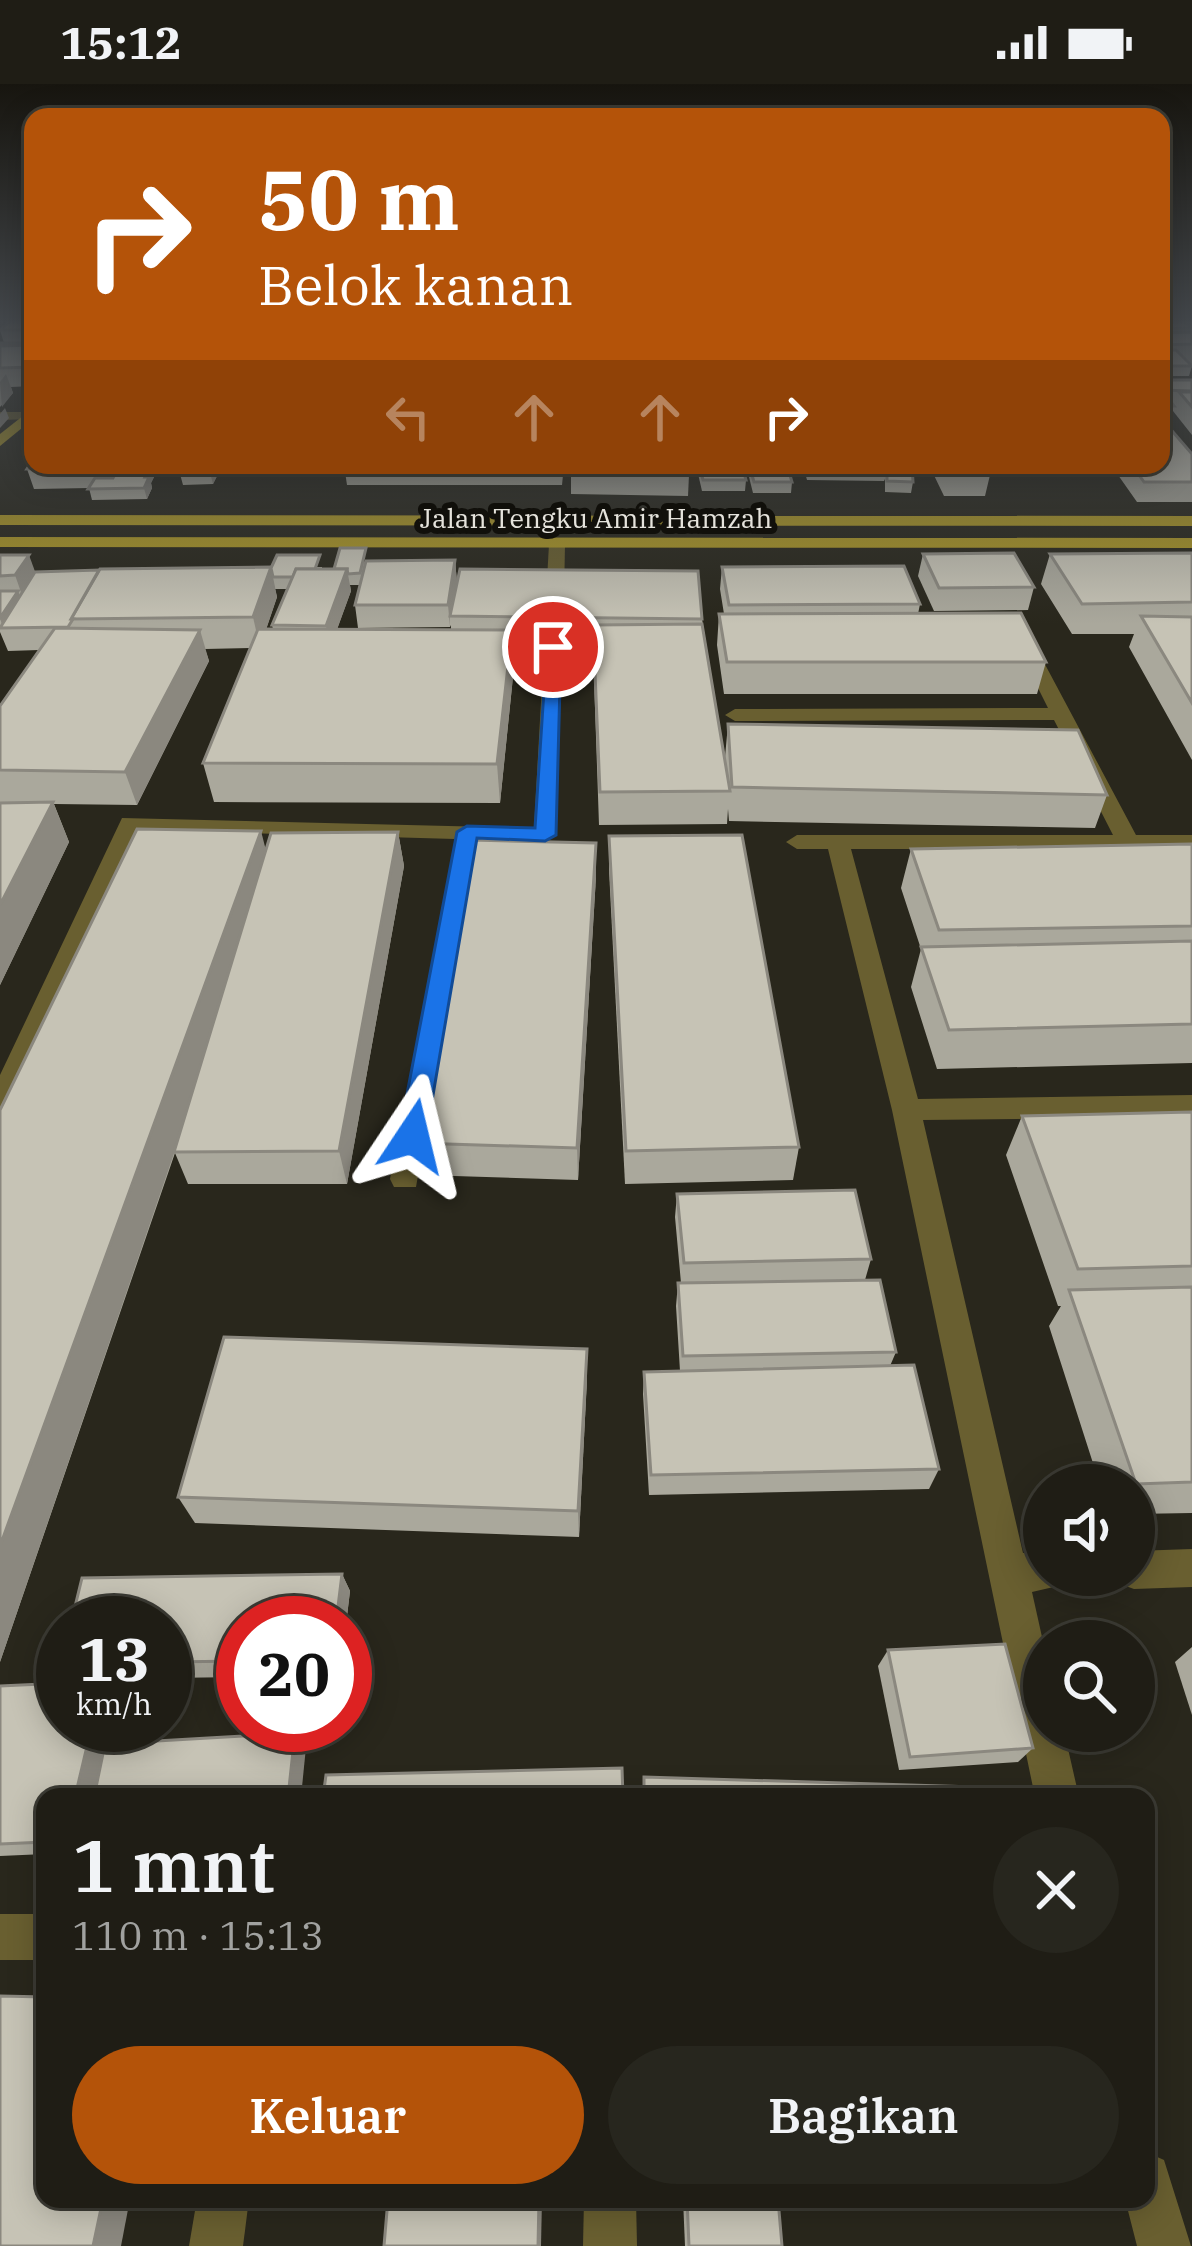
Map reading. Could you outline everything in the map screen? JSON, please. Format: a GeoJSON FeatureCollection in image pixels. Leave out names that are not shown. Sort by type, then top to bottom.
{"type":"FeatureCollection","features":[{"type":"Feature","properties":{"kind":"main road","name":"Jalan Tengku Amir Hamzah"},"geometry":{"type":"LineString","coordinates":[[0,520],[1192,521]]}},
{"type":"Feature","properties":{"kind":"main road"},"geometry":{"type":"LineString","coordinates":[[1046,520],[1058,543]]}},
{"type":"Feature","properties":{"kind":"main road","name":"Jalan Tengku Amir Hamzah"},"geometry":{"type":"LineString","coordinates":[[0,542],[1192,543]]}},
{"type":"Feature","properties":{"kind":"street"},"geometry":{"type":"LineString","coordinates":[[555,598],[557,544]]}},
{"type":"Feature","properties":{"kind":"street"},"geometry":{"type":"LineString","coordinates":[[1017,629],[1129,842]]}},
{"type":"Feature","properties":{"kind":"street"},"geometry":{"type":"LineString","coordinates":[[0,1106],[130,824],[545,835],[553,647]]}},
{"type":"Feature","properties":{"kind":"street"},"geometry":{"type":"LineString","coordinates":[[735,715],[1061,714]]}},
{"type":"Feature","properties":{"kind":"street"},"geometry":{"type":"LineString","coordinates":[[405,1180],[467,832]]}},
{"type":"Feature","properties":{"kind":"street"},"geometry":{"type":"LineString","coordinates":[[797,842],[1192,842]]}},
{"type":"Feature","properties":{"kind":"street"},"geometry":{"type":"LineString","coordinates":[[838,842],[1023,1553]]}},
{"type":"Feature","properties":{"kind":"street"},"geometry":{"type":"LineString","coordinates":[[906,1110],[1192,1106]]}},
{"type":"Feature","properties":{"kind":"street"},"geometry":{"type":"LineString","coordinates":[[1155,1569],[1192,1568]]}},
{"type":"Feature","properties":{"kind":"street"},"geometry":{"type":"LineString","coordinates":[[1031,1596],[1056,1788]]}},
{"type":"Feature","properties":{"kind":"street"},"geometry":{"type":"LineString","coordinates":[[0,1937],[36,1937]]}},
{"type":"Feature","properties":{"kind":"street"},"geometry":{"type":"LineString","coordinates":[[216,2246],[222,2208]]}},
{"type":"Feature","properties":{"kind":"street"},"geometry":{"type":"LineString","coordinates":[[610,2208],[610,2246]]}},
{"type":"Feature","properties":{"kind":"street"},"geometry":{"type":"LineString","coordinates":[[1154,2208],[1164,2246]]}},
{"type":"Feature","properties":{"kind":"building"},"geometry":{"type":"Polygon","coordinates":[[[1170,428],[1192,454],[1192,482],[1144,482],[1138,474],[1170,474],[1170,428]]]}},
{"type":"Feature","properties":{"kind":"building"},"geometry":{"type":"Polygon","coordinates":[[[115,474],[149,477],[144,488],[88,489],[95,478],[115,474]]]}},
{"type":"Feature","properties":{"kind":"building"},"geometry":{"type":"Polygon","coordinates":[[[701,474],[744,474],[746,480],[703,480],[701,474]]]}},
{"type":"Feature","properties":{"kind":"building"},"geometry":{"type":"Polygon","coordinates":[[[752,474],[790,474],[792,482],[754,482],[752,474]]]}},
{"type":"Feature","properties":{"kind":"building"},"geometry":{"type":"Polygon","coordinates":[[[887,474],[913,474],[913,482],[887,481],[887,474]]]}},
{"type":"Feature","properties":{"kind":"building"},"geometry":{"type":"Polygon","coordinates":[[[340,548],[366,548],[360,573],[334,569],[340,548]]]}},
{"type":"Feature","properties":{"kind":"building"},"geometry":{"type":"Polygon","coordinates":[[[1014,553],[1034,587],[939,588],[923,554],[1014,553]]]}},
{"type":"Feature","properties":{"kind":"building"},"geometry":{"type":"Polygon","coordinates":[[[1192,553],[1192,602],[1082,604],[1050,554],[1192,553]]]}},
{"type":"Feature","properties":{"kind":"building"},"geometry":{"type":"Polygon","coordinates":[[[0,555],[29,555],[15,575],[0,576],[0,555]]]}},
{"type":"Feature","properties":{"kind":"building"},"geometry":{"type":"Polygon","coordinates":[[[277,555],[320,555],[315,569],[296,569],[293,577],[273,577],[277,555]]]}},
{"type":"Feature","properties":{"kind":"building"},"geometry":{"type":"Polygon","coordinates":[[[455,560],[448,605],[355,605],[366,561],[455,560]]]}},
{"type":"Feature","properties":{"kind":"building"},"geometry":{"type":"Polygon","coordinates":[[[904,566],[920,604],[729,605],[722,567],[904,566]]]}},
{"type":"Feature","properties":{"kind":"building"},"geometry":{"type":"Polygon","coordinates":[[[271,567],[253,617],[71,619],[100,569],[271,567]]]}},
{"type":"Feature","properties":{"kind":"building"},"geometry":{"type":"Polygon","coordinates":[[[296,569],[347,569],[326,626],[272,625],[296,569]]]}},
{"type":"Feature","properties":{"kind":"building"},"geometry":{"type":"Polygon","coordinates":[[[460,569],[698,571],[702,619],[450,616],[460,569]]]}},
{"type":"Feature","properties":{"kind":"building"},"geometry":{"type":"Polygon","coordinates":[[[99,570],[68,627],[0,628],[35,572],[99,570]]]}},
{"type":"Feature","properties":{"kind":"building"},"geometry":{"type":"Polygon","coordinates":[[[0,591],[18,591],[0,618],[0,591]]]}},
{"type":"Feature","properties":{"kind":"building"},"geometry":{"type":"Polygon","coordinates":[[[1021,613],[1046,662],[727,662],[719,614],[1021,613]]]}},
{"type":"Feature","properties":{"kind":"building"},"geometry":{"type":"Polygon","coordinates":[[[1141,616],[1192,617],[1192,703],[1141,616]]]}},
{"type":"Feature","properties":{"kind":"building"},"geometry":{"type":"Polygon","coordinates":[[[702,624],[730,791],[600,792],[593,625],[702,624]]]}},
{"type":"Feature","properties":{"kind":"building"},"geometry":{"type":"Polygon","coordinates":[[[55,628],[200,630],[125,772],[0,770],[0,706],[55,628]]]}},
{"type":"Feature","properties":{"kind":"building"},"geometry":{"type":"Polygon","coordinates":[[[258,629],[512,630],[497,764],[203,763],[258,629]]]}},
{"type":"Feature","properties":{"kind":"building"},"geometry":{"type":"Polygon","coordinates":[[[728,724],[1078,730],[1107,795],[732,787],[728,724]]]}},
{"type":"Feature","properties":{"kind":"building"},"geometry":{"type":"Polygon","coordinates":[[[53,802],[0,905],[0,803],[53,802]]]}},
{"type":"Feature","properties":{"kind":"building"},"geometry":{"type":"Polygon","coordinates":[[[137,829],[261,831],[0,1546],[0,1110],[137,829]]]}},
{"type":"Feature","properties":{"kind":"building"},"geometry":{"type":"Polygon","coordinates":[[[398,832],[339,1151],[174,1152],[271,833],[398,832]]]}},
{"type":"Feature","properties":{"kind":"building"},"geometry":{"type":"Polygon","coordinates":[[[742,835],[799,1147],[626,1151],[609,836],[742,835]]]}},
{"type":"Feature","properties":{"kind":"building"},"geometry":{"type":"Polygon","coordinates":[[[471,840],[596,843],[577,1148],[416,1143],[471,840]]]}},
{"type":"Feature","properties":{"kind":"building"},"geometry":{"type":"Polygon","coordinates":[[[1192,844],[1192,926],[939,930],[911,849],[1192,844]]]}},
{"type":"Feature","properties":{"kind":"building"},"geometry":{"type":"Polygon","coordinates":[[[1192,941],[1192,1024],[949,1030],[921,947],[1192,941]]]}},
{"type":"Feature","properties":{"kind":"building"},"geometry":{"type":"Polygon","coordinates":[[[1192,1112],[1192,1266],[1078,1269],[1022,1116],[1192,1112]]]}},
{"type":"Feature","properties":{"kind":"building"},"geometry":{"type":"Polygon","coordinates":[[[855,1190],[871,1259],[684,1263],[677,1194],[855,1190]]]}},
{"type":"Feature","properties":{"kind":"building"},"geometry":{"type":"Polygon","coordinates":[[[880,1280],[896,1352],[683,1356],[678,1283],[880,1280]]]}},
{"type":"Feature","properties":{"kind":"building"},"geometry":{"type":"Polygon","coordinates":[[[1192,1287],[1192,1482],[1155,1483],[1155,1464],[1129,1464],[1069,1290],[1192,1287]]]}},
{"type":"Feature","properties":{"kind":"building"},"geometry":{"type":"Polygon","coordinates":[[[224,1337],[587,1349],[578,1511],[178,1497],[224,1337]]]}},
{"type":"Feature","properties":{"kind":"building"},"geometry":{"type":"Polygon","coordinates":[[[914,1365],[939,1469],[651,1475],[644,1372],[914,1365]]]}},
{"type":"Feature","properties":{"kind":"building"},"geometry":{"type":"Polygon","coordinates":[[[342,1574],[339,1596],[216,1596],[216,1661],[192,1662],[192,1596],[78,1596],[82,1578],[342,1574]]]}},
{"type":"Feature","properties":{"kind":"building"},"geometry":{"type":"Polygon","coordinates":[[[1005,1644],[1023,1711],[1023,1749],[910,1757],[888,1650],[1005,1644]]]}},
{"type":"Feature","properties":{"kind":"building"},"geometry":{"type":"Polygon","coordinates":[[[36,1684],[36,1752],[86,1752],[77,1788],[36,1788],[36,1842],[0,1844],[0,1686],[36,1684]]]}},
{"type":"Feature","properties":{"kind":"building"},"geometry":{"type":"Polygon","coordinates":[[[216,1738],[216,1752],[293,1752],[289,1788],[96,1788],[103,1752],[192,1752],[192,1739],[216,1738]]]}},
{"type":"Feature","properties":{"kind":"building"},"geometry":{"type":"Polygon","coordinates":[[[622,1768],[623,1788],[324,1788],[326,1775],[622,1768]]]}},
{"type":"Feature","properties":{"kind":"building"},"geometry":{"type":"Polygon","coordinates":[[[644,1777],[1007,1788],[644,1788],[644,1777]]]}},
{"type":"Feature","properties":{"kind":"building"},"geometry":{"type":"Polygon","coordinates":[[[0,1996],[36,1997],[36,2208],[101,2208],[93,2246],[0,2246],[0,1996]]]}},
{"type":"Feature","properties":{"kind":"building"},"geometry":{"type":"Polygon","coordinates":[[[387,2208],[539,2208],[538,2246],[384,2246],[387,2208]]]}},
{"type":"Feature","properties":{"kind":"building"},"geometry":{"type":"Polygon","coordinates":[[[687,2208],[779,2208],[782,2246],[689,2246],[687,2208]]]}},
{"type":"Feature","properties":{"kind":"route"},"geometry":{"type":"LineString","coordinates":[[413,1136],[467,832],[545,835],[553,647]]}}]}
